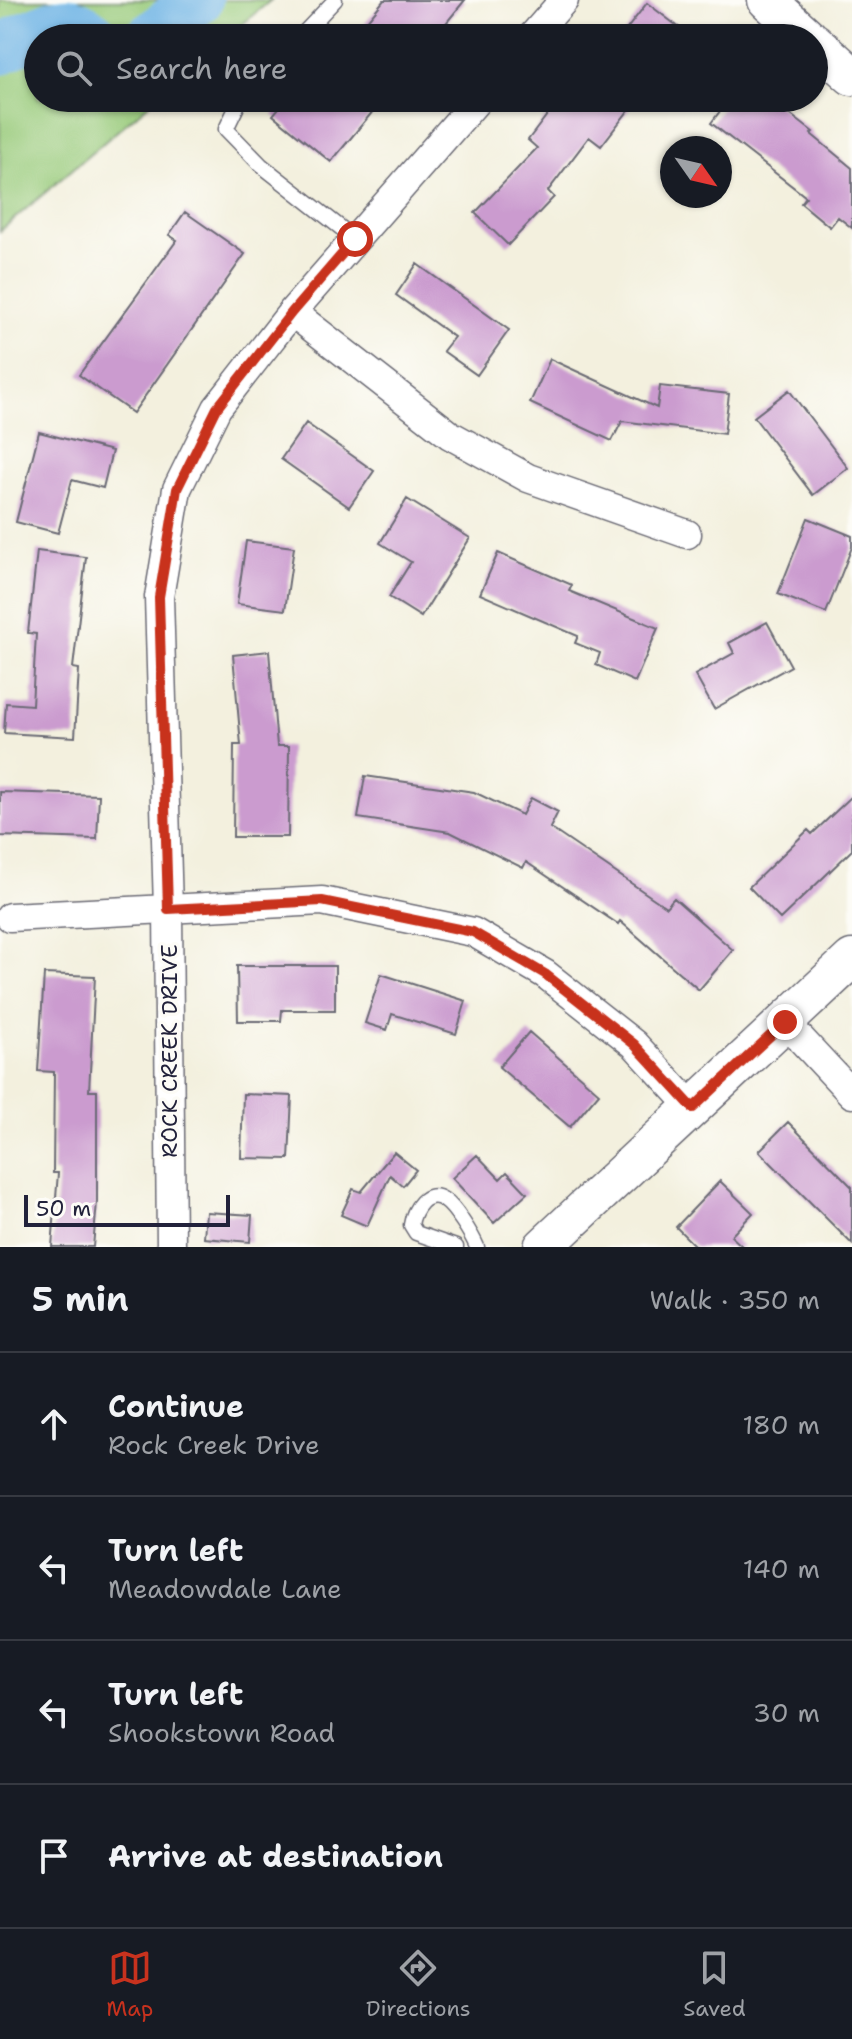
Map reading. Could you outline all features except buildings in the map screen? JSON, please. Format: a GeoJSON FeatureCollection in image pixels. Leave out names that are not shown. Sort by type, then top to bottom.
{"type":"FeatureCollection","features":[{"type":"Feature","properties":{"kind":"street"},"geometry":{"type":"LineString","coordinates":[[543,24],[564,0]]}},
{"type":"Feature","properties":{"kind":"street"},"geometry":{"type":"LineString","coordinates":[[767,0],[794,24]]}},
{"type":"Feature","properties":{"kind":"street"},"geometry":{"type":"LineString","coordinates":[[828,55],[852,76]]}},
{"type":"Feature","properties":{"kind":"street","name":"ROCK CREEK DRIVE"},"geometry":{"type":"LineString","coordinates":[[171,1247],[168,909],[159,597],[177,489],[217,408],[292,312],[467,112]]}},
{"type":"Feature","properties":{"kind":"street"},"geometry":{"type":"LineString","coordinates":[[292,312],[450,435],[528,478],[687,534]]}},
{"type":"Feature","properties":{"kind":"street"},"geometry":{"type":"LineString","coordinates":[[10,917],[322,901],[473,932],[545,974],[634,1044],[693,1108]]}},
{"type":"Feature","properties":{"kind":"street"},"geometry":{"type":"LineString","coordinates":[[543,1247],[852,959]]}},
{"type":"Feature","properties":{"kind":"street"},"geometry":{"type":"LineString","coordinates":[[785,1022],[852,1094]]}},
{"type":"Feature","properties":{"kind":"lane"},"geometry":{"type":"LineString","coordinates":[[312,24],[335,0]]}},
{"type":"Feature","properties":{"kind":"lane"},"geometry":{"type":"LineString","coordinates":[[234,112],[226,129],[261,165],[355,239]]}},
{"type":"Feature","properties":{"kind":"lane"},"geometry":{"type":"LineString","coordinates":[[456,1247],[416,1233],[411,1225],[413,1212],[424,1199],[435,1196],[445,1200],[477,1247]]}},
{"type":"Feature","properties":{"kind":"green space"},"geometry":{"type":"Polygon","coordinates":[[[0,0],[271,0],[243,24],[24,24],[24,112],[140,112],[0,231],[0,0]]]}},
{"type":"Feature","properties":{"kind":"waterway"},"geometry":{"type":"LineString","coordinates":[[168,24],[198,0]]}},
{"type":"Feature","properties":{"kind":"waterway"},"geometry":{"type":"LineString","coordinates":[[60,24],[71,24]]}},
{"type":"Feature","properties":{"kind":"waterway"},"geometry":{"type":"LineString","coordinates":[[0,50],[24,38]]}},
{"type":"Feature","properties":{"kind":"route"},"geometry":{"type":"LineString","coordinates":[[355,239],[292,312],[217,408],[177,489],[159,597],[168,909],[322,901],[473,932],[545,974],[634,1044],[693,1108],[785,1022]]}}]}
